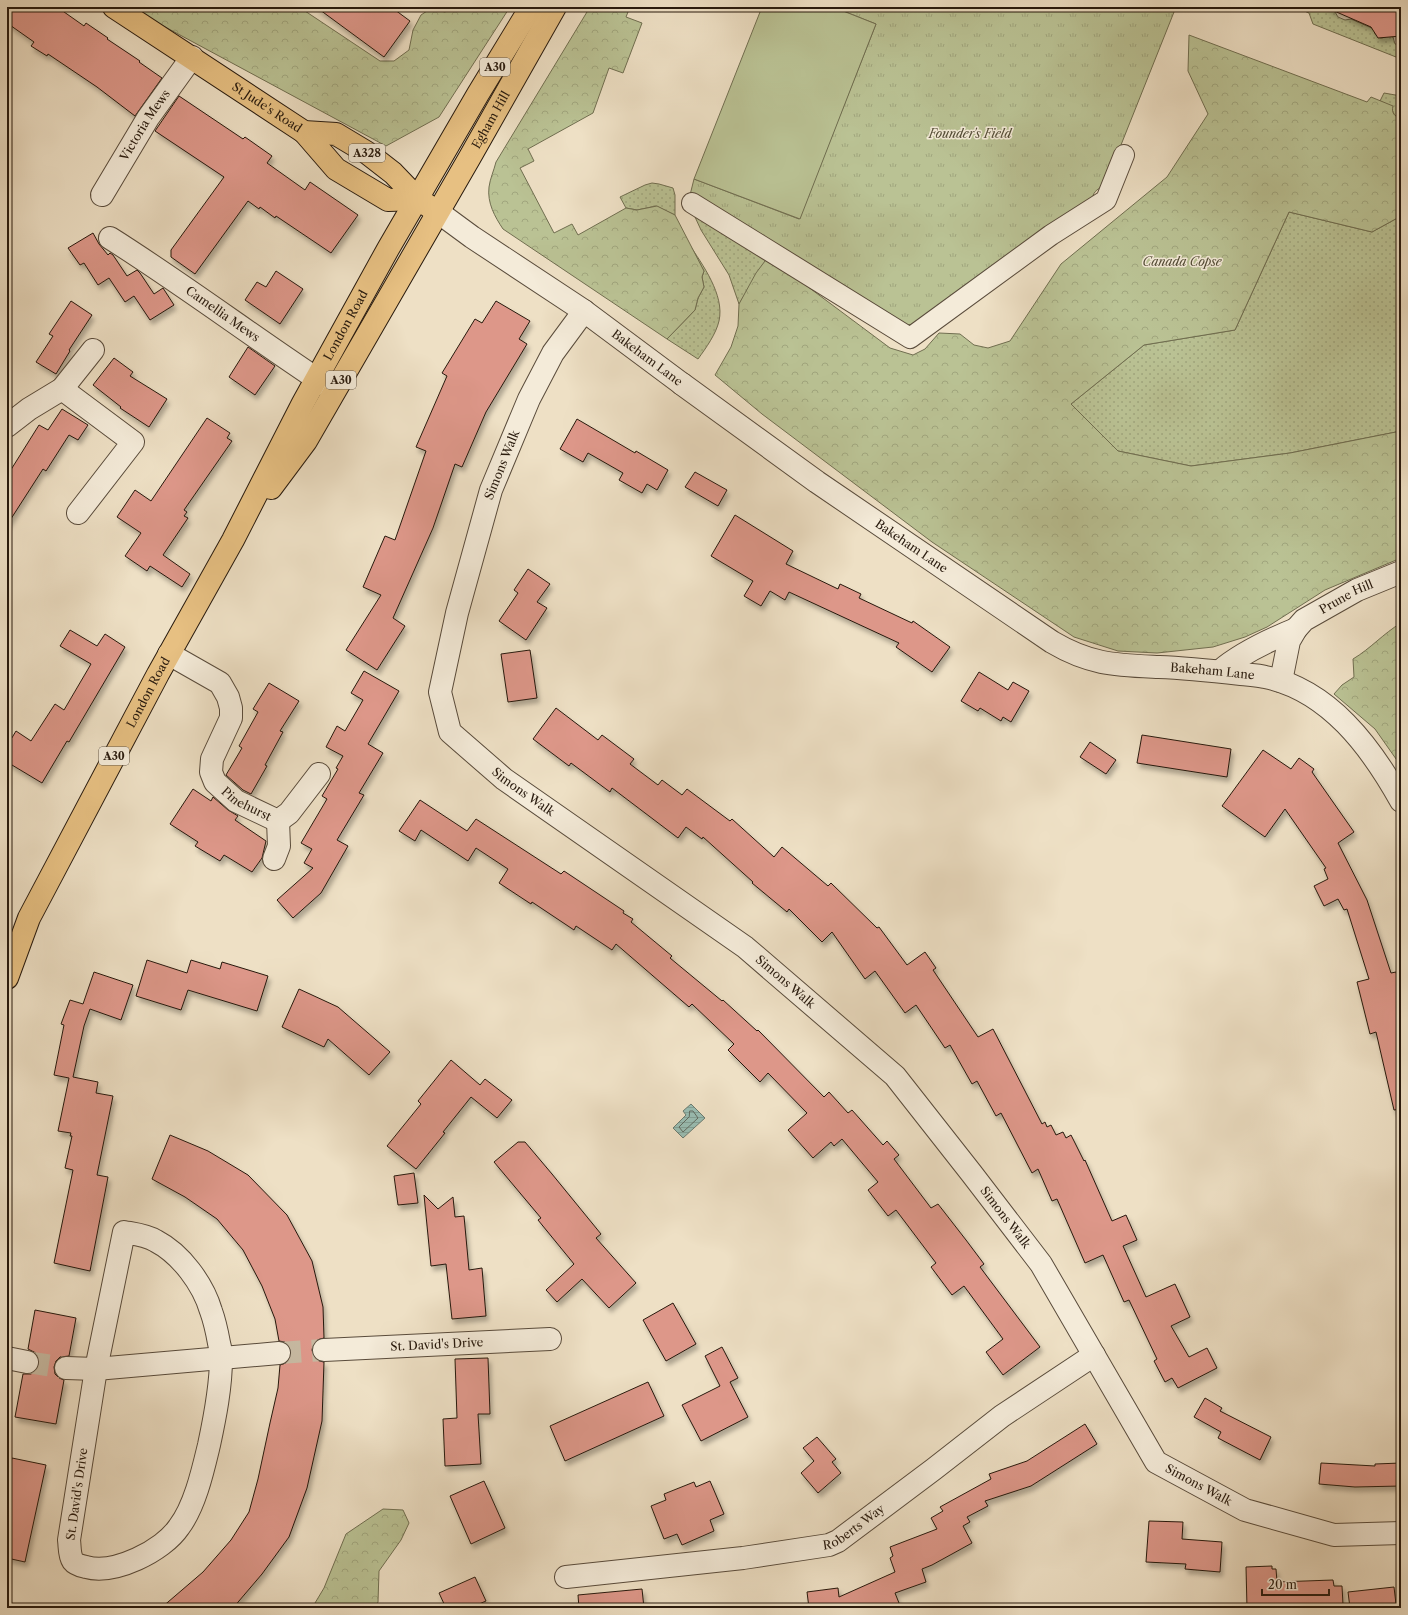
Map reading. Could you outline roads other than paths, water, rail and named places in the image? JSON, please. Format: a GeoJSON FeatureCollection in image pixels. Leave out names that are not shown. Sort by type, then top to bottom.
{"type":"FeatureCollection","features":[{"type":"Feature","properties":{"kind":"main road","name":"St Jude's Road"},"geometry":{"type":"LineString","coordinates":[[114,7],[304,132],[336,134],[366,152],[393,173],[418,199],[438,212]]}},
{"type":"Feature","properties":{"kind":"main road","name":"Egham Hill"},"geometry":{"type":"LineString","coordinates":[[418,199],[478,94],[531,7]]}},
{"type":"Feature","properties":{"kind":"main road","name":"Egham Hill"},"geometry":{"type":"LineString","coordinates":[[438,212],[555,7]]}},
{"type":"Feature","properties":{"kind":"main road"},"geometry":{"type":"LineString","coordinates":[[304,132],[336,169],[388,200],[418,199]]}},
{"type":"Feature","properties":{"kind":"main road","name":"London Road"},"geometry":{"type":"LineString","coordinates":[[7,978],[29,918],[169,654],[233,540],[316,378],[388,249],[418,199]]}},
{"type":"Feature","properties":{"kind":"main road","name":"London Road"},"geometry":{"type":"LineString","coordinates":[[233,540],[306,441],[438,212]]}},
{"type":"Feature","properties":{"kind":"street","name":"Victoria Mews"},"geometry":{"type":"LineString","coordinates":[[102,195],[148,118],[192,57]]}},
{"type":"Feature","properties":{"kind":"street"},"geometry":{"type":"LineString","coordinates":[[692,203],[910,338],[1051,234],[1106,200],[1124,155]]}},
{"type":"Feature","properties":{"kind":"street","name":"Bakeham Lane"},"geometry":{"type":"LineString","coordinates":[[438,212],[472,237],[584,311],[817,482],[1052,642],[1069,652],[1101,663],[1126,666],[1220,671],[1264,676],[1281,681],[1310,695],[1340,717],[1359,738],[1386,775],[1401,801]]}},
{"type":"Feature","properties":{"kind":"street","name":"Camellia Mews"},"geometry":{"type":"LineString","coordinates":[[110,238],[157,268],[335,390]]}},
{"type":"Feature","properties":{"kind":"street","name":"Simons Walk"},"geometry":{"type":"LineString","coordinates":[[584,311],[552,353],[529,399],[491,490],[457,613],[440,692],[450,732],[504,779],[745,947],[895,1076],[1041,1264],[1156,1462],[1245,1510],[1334,1535],[1401,1532]]}},
{"type":"Feature","properties":{"kind":"street"},"geometry":{"type":"LineString","coordinates":[[7,426],[29,409],[62,389],[93,350]]}},
{"type":"Feature","properties":{"kind":"street"},"geometry":{"type":"LineString","coordinates":[[62,389],[134,442],[78,513]]}},
{"type":"Feature","properties":{"kind":"street","name":"Prune Hill"},"geometry":{"type":"LineString","coordinates":[[1281,681],[1289,642],[1296,629],[1304,620],[1357,590],[1401,572]]}},
{"type":"Feature","properties":{"kind":"street","name":"Prune Hill"},"geometry":{"type":"LineString","coordinates":[[1220,671],[1231,662],[1278,636],[1296,629]]}},
{"type":"Feature","properties":{"kind":"street","name":"Pinehurst"},"geometry":{"type":"LineString","coordinates":[[169,654],[220,683],[228,698],[231,718],[212,759],[211,772],[215,782],[236,802],[278,821]]}},
{"type":"Feature","properties":{"kind":"street","name":"Pinehurst"},"geometry":{"type":"LineString","coordinates":[[278,821],[289,813],[319,774]]}},
{"type":"Feature","properties":{"kind":"street","name":"Pinehurst"},"geometry":{"type":"LineString","coordinates":[[274,859],[279,846],[278,821]]}},
{"type":"Feature","properties":{"kind":"street","name":"St. David's Drive"},"geometry":{"type":"LineString","coordinates":[[124,1232],[155,1240],[167,1248],[182,1262],[206,1296],[217,1331],[222,1357],[215,1416],[206,1459],[194,1498],[179,1528],[159,1547],[142,1557],[116,1566],[95,1570],[79,1566],[74,1562],[70,1553],[69,1540],[96,1369],[124,1232]]}},
{"type":"Feature","properties":{"kind":"street","name":"St. David's Drive"},"geometry":{"type":"LineString","coordinates":[[324,1350],[550,1339]]}},
{"type":"Feature","properties":{"kind":"street"},"geometry":{"type":"LineString","coordinates":[[66,1368],[96,1369],[279,1353]]}},
{"type":"Feature","properties":{"kind":"street","name":"Roberts Way"},"geometry":{"type":"LineString","coordinates":[[566,1577],[743,1558],[829,1545],[838,1541],[1002,1416],[1094,1356]]}},
{"type":"Feature","properties":{"kind":"water"},"geometry":{"type":"Polygon","coordinates":[[[691,1104],[705,1118],[683,1138],[673,1128],[686,1115],[683,1111],[691,1104]]]}},
{"type":"Feature","properties":{"kind":"tunnel"},"geometry":{"type":"LineString","coordinates":[[279,1353],[324,1350]]}},
{"type":"Feature","properties":{"kind":"tunnel"},"geometry":{"type":"LineString","coordinates":[[27,1362],[66,1368]]}},
{"type":"Feature","properties":{"kind":"park label","name":"Founder's Field"},"geometry":{"type":"Point","coordinates":[970,134]}},
{"type":"Feature","properties":{"kind":"park label","name":"Canada Copse"},"geometry":{"type":"Point","coordinates":[1182,262]}}]}
